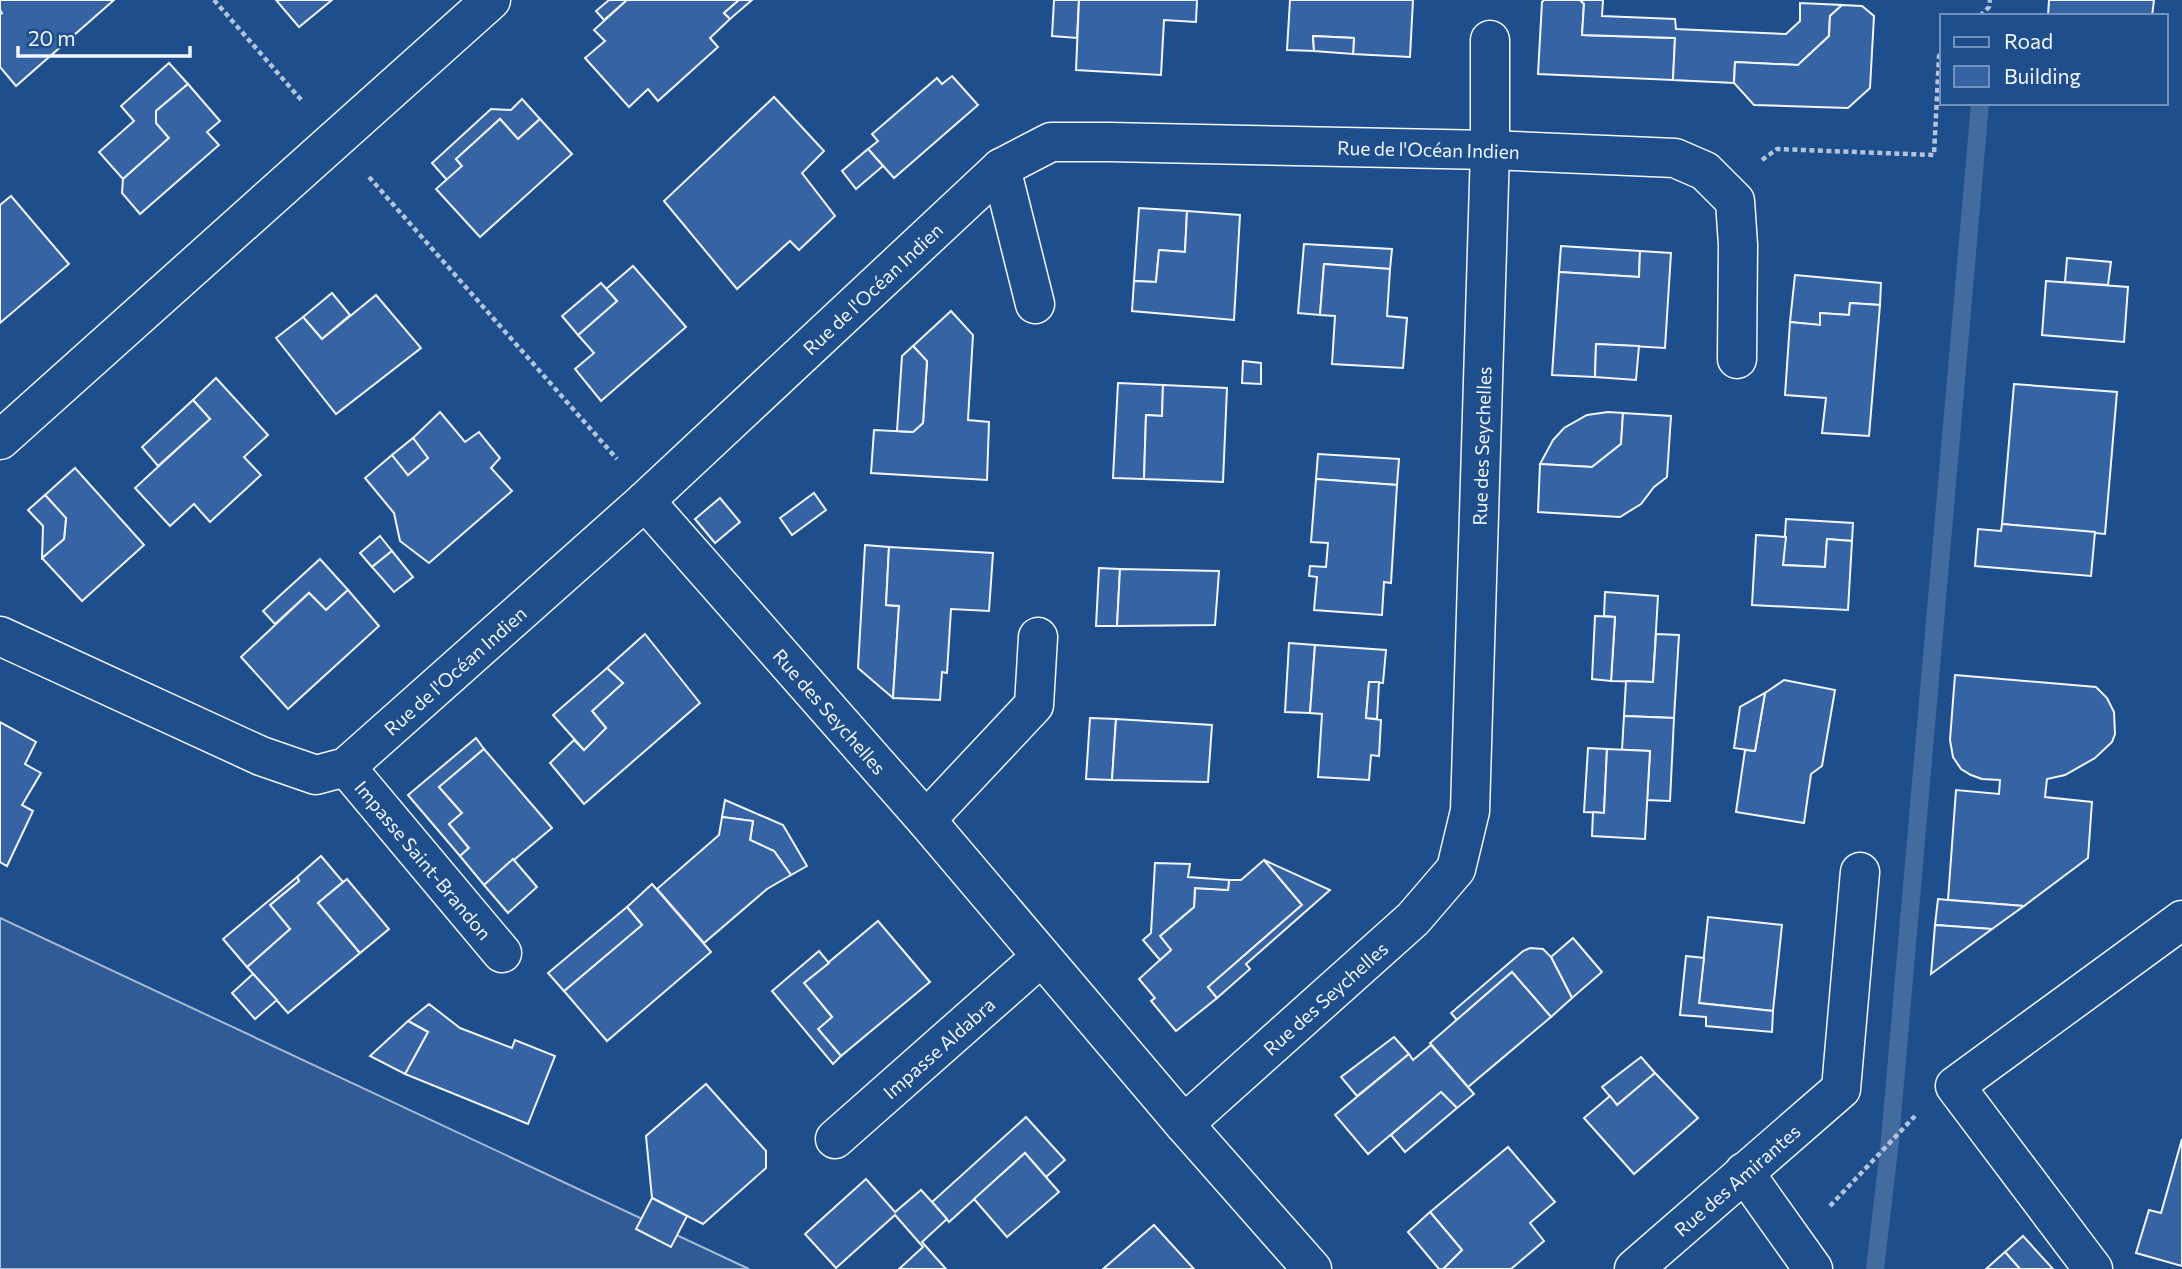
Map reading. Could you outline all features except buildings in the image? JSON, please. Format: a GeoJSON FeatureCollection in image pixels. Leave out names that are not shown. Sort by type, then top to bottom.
{"type":"FeatureCollection","features":[{"type":"Feature","properties":{"kind":"street"},"geometry":{"type":"LineString","coordinates":[[0,440],[491,0]]}},
{"type":"Feature","properties":{"kind":"street","name":"Rue des Seychelles"},"geometry":{"type":"LineString","coordinates":[[645,501],[926,820],[1184,1124],[1413,919],[1456,869],[1470,811],[1490,40]]}},
{"type":"Feature","properties":{"kind":"street","name":"Rue de l'Océan Indien"},"geometry":{"type":"LineString","coordinates":[[0,636],[261,756],[316,775],[346,766],[645,501],[1001,168],[1051,142],[1489,150],[1675,159],[1704,171],[1735,201],[1738,245],[1737,359]]}},
{"type":"Feature","properties":{"kind":"street"},"geometry":{"type":"LineString","coordinates":[[1001,168],[1035,304]]}},
{"type":"Feature","properties":{"kind":"street"},"geometry":{"type":"LineString","coordinates":[[926,820],[1034,705],[1038,637]]}},
{"type":"Feature","properties":{"kind":"street","name":"Impasse Saint-Brandon"},"geometry":{"type":"LineString","coordinates":[[346,766],[502,953]]}},
{"type":"Feature","properties":{"kind":"street","name":"Rue des Amirantes"},"geometry":{"type":"LineString","coordinates":[[1634,1269],[1841,1089],[1860,872]]}},
{"type":"Feature","properties":{"kind":"street"},"geometry":{"type":"LineString","coordinates":[[2093,1269],[1955,1086],[2182,920]]}},
{"type":"Feature","properties":{"kind":"street","name":"Impasse Aldabra"},"geometry":{"type":"LineString","coordinates":[[835,1139],[1041,957]]}},
{"type":"Feature","properties":{"kind":"street"},"geometry":{"type":"LineString","coordinates":[[1184,1124],[1312,1269]]}},
{"type":"Feature","properties":{"kind":"street"},"geometry":{"type":"LineString","coordinates":[[1744,1172],[1804,1256]]}},
{"type":"Feature","properties":{"kind":"path"},"geometry":{"type":"LineString","coordinates":[[214,0],[615,456],[645,501]]}},
{"type":"Feature","properties":{"kind":"path"},"geometry":{"type":"LineString","coordinates":[[1721,188],[1777,149],[1934,155],[1940,55]]}},
{"type":"Feature","properties":{"kind":"path"},"geometry":{"type":"LineString","coordinates":[[1804,1256],[1920,1110],[1955,1086]]}},
{"type":"Feature","properties":{"kind":"shaded area"},"geometry":{"type":"Polygon","coordinates":[[[0,918],[749,1269],[0,1269],[0,918]]]}},
{"type":"Feature","properties":{"kind":"waterway"},"geometry":{"type":"LineString","coordinates":[[1875,1269],[1890,1140],[1980,105]]}}]}
